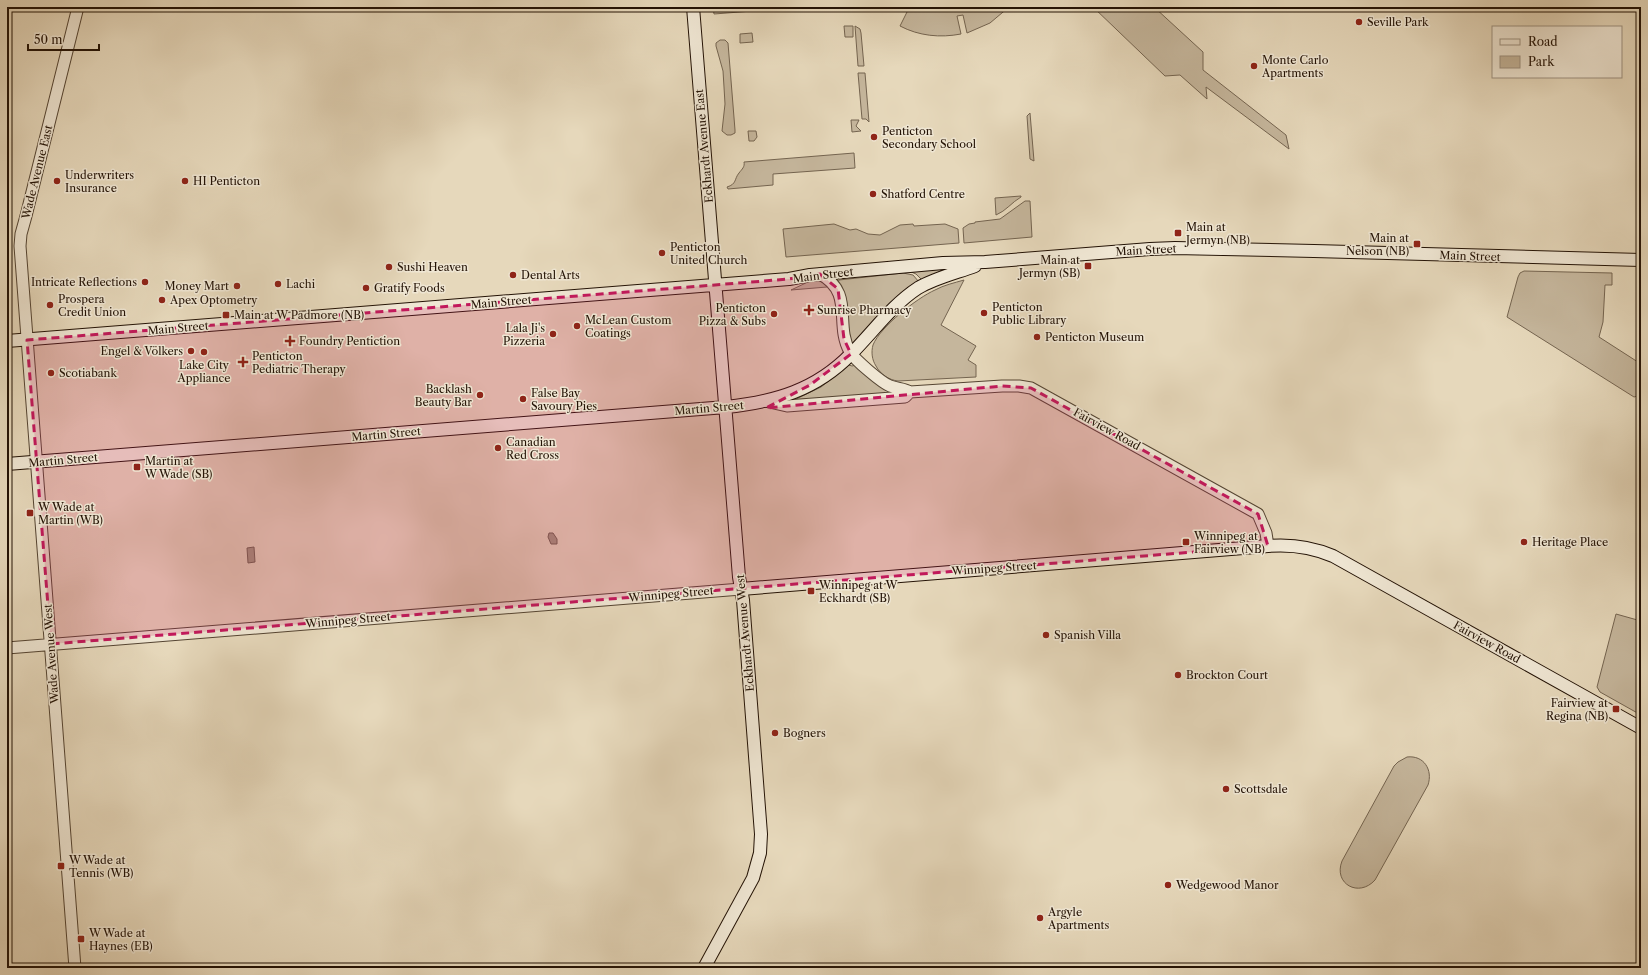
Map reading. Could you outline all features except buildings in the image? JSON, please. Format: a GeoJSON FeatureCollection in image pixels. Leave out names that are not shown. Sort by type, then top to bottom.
{"type":"FeatureCollection","features":[{"type":"Feature","properties":{"kind":"main road","name":"Eckhardt Avenue East"},"geometry":{"type":"LineString","coordinates":[[693,7],[716,284]]}},
{"type":"Feature","properties":{"kind":"main road","name":"Main Street"},"geometry":{"type":"LineString","coordinates":[[7,341],[789,279],[820,274],[943,263],[985,262],[1175,248],[1641,260]]}},
{"type":"Feature","properties":{"kind":"main road","name":"Martin Street"},"geometry":{"type":"LineString","coordinates":[[7,464],[726,407],[765,402],[810,385],[833,370],[851,354],[896,306],[919,288],[946,276],[985,262]]}},
{"type":"Feature","properties":{"kind":"main road","name":"Eckhardt Avenue West"},"geometry":{"type":"LineString","coordinates":[[704,968],[749,887],[756,872],[760,853],[760,824],[716,284]]}},
{"type":"Feature","properties":{"kind":"main road","name":"Winnipeg Street"},"geometry":{"type":"LineString","coordinates":[[741,589],[1268,546],[1290,545],[1306,547],[1333,556]]}},
{"type":"Feature","properties":{"kind":"main road","name":"Fairview Road"},"geometry":{"type":"LineString","coordinates":[[1333,556],[1641,728]]}},
{"type":"Feature","properties":{"kind":"street","name":"Wade Avenue East"},"geometry":{"type":"LineString","coordinates":[[27,340],[20,260],[21,234],[78,7]]}},
{"type":"Feature","properties":{"kind":"street"},"geometry":{"type":"LineString","coordinates":[[820,274],[828,278],[838,289],[841,298],[844,340],[851,354],[881,382],[890,386],[904,388],[910,392]]}},
{"type":"Feature","properties":{"kind":"street","name":"Wade Avenue West"},"geometry":{"type":"LineString","coordinates":[[27,340],[51,644],[58,755],[76,968]]}},
{"type":"Feature","properties":{"kind":"street","name":"Fairview Road"},"geometry":{"type":"LineString","coordinates":[[910,392],[1002,386],[1031,388],[1258,514],[1266,532],[1268,546]]}},
{"type":"Feature","properties":{"kind":"street","name":"Martin Street"},"geometry":{"type":"LineString","coordinates":[[765,402],[787,406],[905,397],[910,392]]}},
{"type":"Feature","properties":{"kind":"street","name":"Winnipeg Street"},"geometry":{"type":"LineString","coordinates":[[7,648],[741,589]]}},
{"type":"Feature","properties":{"kind":"highlighted area"},"geometry":{"type":"Polygon","coordinates":[[[820,274],[838,289],[844,339],[851,354],[810,385],[766,408],[1002,386],[1031,388],[1258,514],[1268,546],[51,644],[27,340],[789,279],[820,274]]]}},
{"type":"Feature","properties":{"kind":"green space"},"geometry":{"type":"Polygon","coordinates":[[[713,7],[803,7],[714,14],[713,7]]]}},
{"type":"Feature","properties":{"kind":"green space"},"geometry":{"type":"Polygon","coordinates":[[[903,7],[1009,7],[990,23],[967,33],[963,15],[957,16],[961,34],[937,36],[922,34],[900,26],[908,10],[903,7]]]}},
{"type":"Feature","properties":{"kind":"green space"},"geometry":{"type":"Polygon","coordinates":[[[1093,7],[1154,7],[1203,52],[1203,70],[1286,135],[1289,149],[1206,87],[1207,99],[1180,75],[1165,76],[1093,7]]]}},
{"type":"Feature","properties":{"kind":"green space"},"geometry":{"type":"Polygon","coordinates":[[[844,26],[853,26],[853,37],[845,37],[844,26]]]}},
{"type":"Feature","properties":{"kind":"green space"},"geometry":{"type":"Polygon","coordinates":[[[855,26],[860,29],[861,33],[864,66],[858,66],[855,26]]]}},
{"type":"Feature","properties":{"kind":"green space"},"geometry":{"type":"Polygon","coordinates":[[[752,33],[753,42],[740,43],[740,34],[752,33]]]}},
{"type":"Feature","properties":{"kind":"green space"},"geometry":{"type":"Polygon","coordinates":[[[720,40],[725,40],[728,43],[735,130],[735,133],[731,135],[727,135],[722,131],[725,104],[723,71],[716,46],[716,43],[720,40]]]}},
{"type":"Feature","properties":{"kind":"green space"},"geometry":{"type":"Polygon","coordinates":[[[858,73],[865,73],[869,122],[866,119],[862,119],[858,73]]]}},
{"type":"Feature","properties":{"kind":"green space"},"geometry":{"type":"Polygon","coordinates":[[[1030,113],[1034,161],[1030,159],[1027,116],[1030,113]]]}},
{"type":"Feature","properties":{"kind":"green space"},"geometry":{"type":"Polygon","coordinates":[[[851,120],[859,120],[856,126],[861,131],[852,132],[851,120]]]}},
{"type":"Feature","properties":{"kind":"green space"},"geometry":{"type":"Polygon","coordinates":[[[748,131],[756,131],[757,137],[754,141],[749,141],[748,131]]]}},
{"type":"Feature","properties":{"kind":"green space"},"geometry":{"type":"Polygon","coordinates":[[[854,153],[855,168],[773,174],[773,185],[728,189],[727,187],[734,183],[737,175],[744,167],[744,162],[854,153]]]}},
{"type":"Feature","properties":{"kind":"green space"},"geometry":{"type":"Polygon","coordinates":[[[1021,196],[1003,211],[996,215],[995,198],[1021,196]]]}},
{"type":"Feature","properties":{"kind":"green space"},"geometry":{"type":"Polygon","coordinates":[[[1025,201],[1030,201],[1032,237],[964,243],[963,228],[975,222],[1000,219],[1025,201]]]}},
{"type":"Feature","properties":{"kind":"green space"},"geometry":{"type":"Polygon","coordinates":[[[834,224],[850,230],[856,229],[868,234],[880,235],[900,225],[913,224],[914,226],[945,224],[958,229],[959,243],[786,257],[783,229],[834,224]]]}},
{"type":"Feature","properties":{"kind":"green space"},"geometry":{"type":"Polygon","coordinates":[[[941,269],[941,271],[922,280],[916,274],[909,271],[941,269]]]}},
{"type":"Feature","properties":{"kind":"green space"},"geometry":{"type":"Polygon","coordinates":[[[1524,271],[1612,273],[1612,285],[1605,285],[1603,322],[1599,337],[1641,364],[1641,395],[1634,397],[1507,317],[1518,277],[1520,273],[1524,271]]]}},
{"type":"Feature","properties":{"kind":"green space"},"geometry":{"type":"Polygon","coordinates":[[[903,273],[913,275],[919,282],[880,313],[852,345],[838,282],[839,280],[903,273]]]}},
{"type":"Feature","properties":{"kind":"green space"},"geometry":{"type":"Polygon","coordinates":[[[817,280],[829,285],[827,287],[791,290],[810,281],[817,280]]]}},
{"type":"Feature","properties":{"kind":"green space"},"geometry":{"type":"Polygon","coordinates":[[[964,280],[941,325],[976,346],[968,360],[976,365],[976,377],[898,381],[888,378],[882,374],[875,364],[872,350],[873,345],[883,330],[909,306],[927,294],[942,287],[964,280]]]}},
{"type":"Feature","properties":{"kind":"green space"},"geometry":{"type":"Polygon","coordinates":[[[849,365],[856,365],[894,391],[893,393],[794,400],[821,387],[849,365]]]}},
{"type":"Feature","properties":{"kind":"green space"},"geometry":{"type":"Polygon","coordinates":[[[1616,614],[1641,621],[1641,715],[1600,692],[1597,687],[1616,614]]]}},
{"type":"Feature","properties":{"kind":"green space"},"geometry":{"type":"Polygon","coordinates":[[[1407,757],[1418,758],[1426,765],[1429,774],[1428,785],[1375,880],[1362,888],[1349,886],[1344,882],[1341,876],[1340,869],[1342,861],[1394,766],[1407,757]]]}},
{"type":"Feature","properties":{"kind":"shaded area"},"geometry":{"type":"Polygon","coordinates":[[[549,533],[553,533],[557,539],[557,544],[551,544],[548,537],[549,533]]]}},
{"type":"Feature","properties":{"kind":"shaded area"},"geometry":{"type":"Polygon","coordinates":[[[254,547],[255,562],[248,563],[247,548],[254,547]]]}},
{"type":"Feature","properties":{"kind":"place","name":"Seville Park"},"geometry":{"type":"Point","coordinates":[1359,22]}},
{"type":"Feature","properties":{"kind":"place","name":"Monte Carlo Apartments"},"geometry":{"type":"Point","coordinates":[1254,66]}},
{"type":"Feature","properties":{"kind":"place","name":"Penticton Secondary School"},"geometry":{"type":"Point","coordinates":[874,137]}},
{"type":"Feature","properties":{"kind":"place","name":"Underwriters Insurance"},"geometry":{"type":"Point","coordinates":[57,181]}},
{"type":"Feature","properties":{"kind":"place","name":"HI Penticton"},"geometry":{"type":"Point","coordinates":[185,181]}},
{"type":"Feature","properties":{"kind":"place","name":"Shatford Centre"},"geometry":{"type":"Point","coordinates":[873,194]}},
{"type":"Feature","properties":{"kind":"place","name":"Main at Jermyn (NB)"},"geometry":{"type":"Point","coordinates":[1178,233]}},
{"type":"Feature","properties":{"kind":"place","name":"Main at Nelson (NB)"},"geometry":{"type":"Point","coordinates":[1417,244]}},
{"type":"Feature","properties":{"kind":"place","name":"Penticton United Church"},"geometry":{"type":"Point","coordinates":[662,253]}},
{"type":"Feature","properties":{"kind":"place","name":"Main at Jermyn (SB)"},"geometry":{"type":"Point","coordinates":[1088,266]}},
{"type":"Feature","properties":{"kind":"place","name":"Sushi Heaven"},"geometry":{"type":"Point","coordinates":[389,267]}},
{"type":"Feature","properties":{"kind":"place","name":"Dental Arts"},"geometry":{"type":"Point","coordinates":[513,275]}},
{"type":"Feature","properties":{"kind":"place","name":"Intricate Reflections"},"geometry":{"type":"Point","coordinates":[145,282]}},
{"type":"Feature","properties":{"kind":"place","name":"Lachi"},"geometry":{"type":"Point","coordinates":[278,284]}},
{"type":"Feature","properties":{"kind":"place","name":"Money Mart"},"geometry":{"type":"Point","coordinates":[237,286]}},
{"type":"Feature","properties":{"kind":"place","name":"Gratify Foods"},"geometry":{"type":"Point","coordinates":[366,288]}},
{"type":"Feature","properties":{"kind":"place","name":"Apex Optometry"},"geometry":{"type":"Point","coordinates":[162,300]}},
{"type":"Feature","properties":{"kind":"place","name":"Prospera Credit Union"},"geometry":{"type":"Point","coordinates":[50,305]}},
{"type":"Feature","properties":{"kind":"place","name":"Sunrise Pharmacy"},"geometry":{"type":"Point","coordinates":[809,310]}},
{"type":"Feature","properties":{"kind":"place","name":"Penticton Public Library"},"geometry":{"type":"Point","coordinates":[984,313]}},
{"type":"Feature","properties":{"kind":"place","name":"Penticton Pizza & Subs"},"geometry":{"type":"Point","coordinates":[774,314]}},
{"type":"Feature","properties":{"kind":"place","name":"Main at W Padmore (NB)"},"geometry":{"type":"Point","coordinates":[226,315]}},
{"type":"Feature","properties":{"kind":"place","name":"McLean Custom Coatings"},"geometry":{"type":"Point","coordinates":[577,326]}},
{"type":"Feature","properties":{"kind":"place","name":"Lala Ji's Pizzeria"},"geometry":{"type":"Point","coordinates":[553,334]}},
{"type":"Feature","properties":{"kind":"place","name":"Penticton Museum"},"geometry":{"type":"Point","coordinates":[1037,337]}},
{"type":"Feature","properties":{"kind":"place","name":"Foundry Pentiction"},"geometry":{"type":"Point","coordinates":[290,341]}},
{"type":"Feature","properties":{"kind":"place","name":"Engel & Völkers"},"geometry":{"type":"Point","coordinates":[191,351]}},
{"type":"Feature","properties":{"kind":"place","name":"Lake City Appliance"},"geometry":{"type":"Point","coordinates":[204,352]}},
{"type":"Feature","properties":{"kind":"place","name":"Penticton Pediatric Therapy"},"geometry":{"type":"Point","coordinates":[243,362]}},
{"type":"Feature","properties":{"kind":"place","name":"Scotiabank"},"geometry":{"type":"Point","coordinates":[51,373]}},
{"type":"Feature","properties":{"kind":"place","name":"Backlash Beauty Bar"},"geometry":{"type":"Point","coordinates":[480,395]}},
{"type":"Feature","properties":{"kind":"place","name":"False Bay Savoury Pies"},"geometry":{"type":"Point","coordinates":[523,399]}},
{"type":"Feature","properties":{"kind":"place","name":"Canadian Red Cross"},"geometry":{"type":"Point","coordinates":[498,448]}},
{"type":"Feature","properties":{"kind":"place","name":"Martin at W Wade (SB)"},"geometry":{"type":"Point","coordinates":[137,467]}},
{"type":"Feature","properties":{"kind":"place","name":"W Wade at Martin (WB)"},"geometry":{"type":"Point","coordinates":[30,513]}},
{"type":"Feature","properties":{"kind":"place","name":"Winnipeg at Fairview (NB)"},"geometry":{"type":"Point","coordinates":[1186,542]}},
{"type":"Feature","properties":{"kind":"place","name":"Heritage Place"},"geometry":{"type":"Point","coordinates":[1524,542]}},
{"type":"Feature","properties":{"kind":"place","name":"Winnipeg at W Eckhardt (SB)"},"geometry":{"type":"Point","coordinates":[811,591]}},
{"type":"Feature","properties":{"kind":"place","name":"Spanish Villa"},"geometry":{"type":"Point","coordinates":[1046,635]}},
{"type":"Feature","properties":{"kind":"place","name":"Brockton Court"},"geometry":{"type":"Point","coordinates":[1178,675]}},
{"type":"Feature","properties":{"kind":"place","name":"Fairview at Regina (NB)"},"geometry":{"type":"Point","coordinates":[1616,709]}},
{"type":"Feature","properties":{"kind":"place","name":"Bogners"},"geometry":{"type":"Point","coordinates":[775,733]}},
{"type":"Feature","properties":{"kind":"place","name":"Scottsdale"},"geometry":{"type":"Point","coordinates":[1226,789]}},
{"type":"Feature","properties":{"kind":"place","name":"W Wade at Tennis (WB)"},"geometry":{"type":"Point","coordinates":[61,866]}},
{"type":"Feature","properties":{"kind":"place","name":"Wedgewood Manor"},"geometry":{"type":"Point","coordinates":[1168,885]}},
{"type":"Feature","properties":{"kind":"place","name":"Argyle Apartments"},"geometry":{"type":"Point","coordinates":[1040,918]}},
{"type":"Feature","properties":{"kind":"place","name":"W Wade at Haynes (EB)"},"geometry":{"type":"Point","coordinates":[81,939]}}]}
